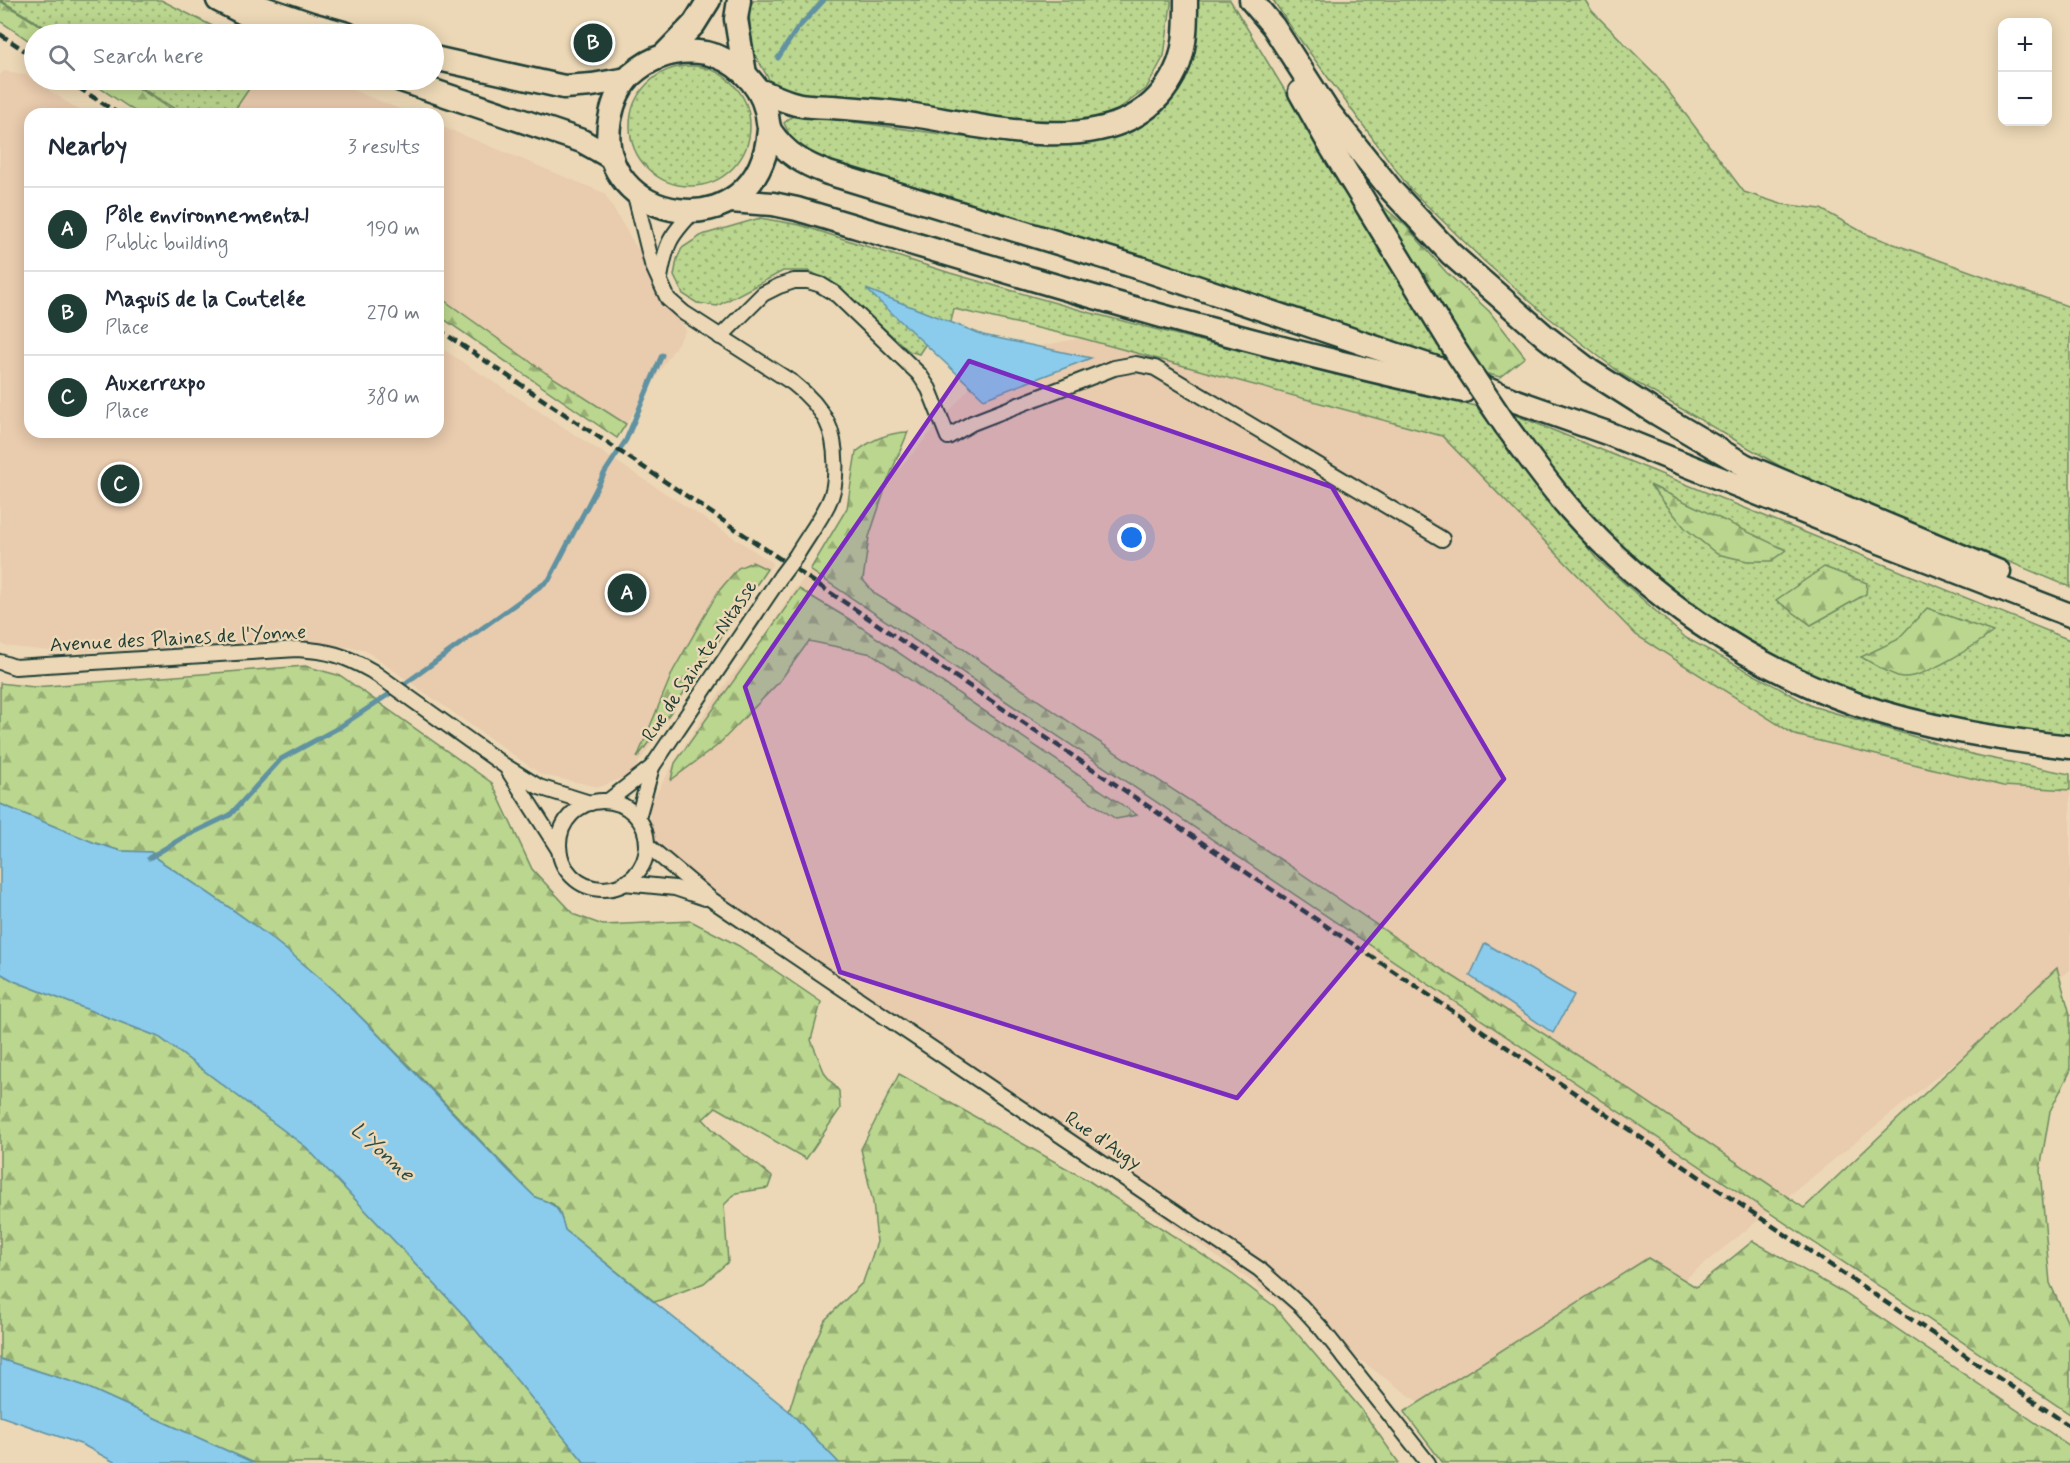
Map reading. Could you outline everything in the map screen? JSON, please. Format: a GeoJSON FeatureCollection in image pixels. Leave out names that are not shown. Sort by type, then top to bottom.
{"type":"FeatureCollection","features":[{"type":"Feature","properties":{"kind":"main road"},"geometry":{"type":"LineString","coordinates":[[218,0],[265,24]]}},
{"type":"Feature","properties":{"kind":"main road"},"geometry":{"type":"LineString","coordinates":[[240,0],[311,24]]}},
{"type":"Feature","properties":{"kind":"main road"},"geometry":{"type":"LineString","coordinates":[[666,54],[694,24],[709,0]]}},
{"type":"Feature","properties":{"kind":"main road"},"geometry":{"type":"LineString","coordinates":[[739,0],[736,19],[751,82],[766,109],[769,129],[765,154],[754,178],[730,201],[718,207],[693,212],[672,210],[651,203],[634,191],[621,176],[612,158],[608,130],[613,103],[627,79],[651,60],[666,54],[687,51],[708,54],[728,61],[751,82],[797,104],[891,112],[1035,133],[1071,133],[1109,127],[1140,114],[1161,94],[1179,63],[1183,48],[1186,0]]}},
{"type":"Feature","properties":{"kind":"main road"},"geometry":{"type":"LineString","coordinates":[[1249,0],[1331,147],[1457,353],[1506,426],[1570,509],[1611,552],[1646,584],[1737,648],[1803,683],[1858,704],[1974,734],[2070,747]]}},
{"type":"Feature","properties":{"kind":"main road"},"geometry":{"type":"LineString","coordinates":[[1249,0],[1273,26],[1328,110],[1392,191],[1451,254],[1538,330],[1590,370],[1658,414],[1746,466],[2070,601]]}},
{"type":"Feature","properties":{"kind":"main road"},"geometry":{"type":"LineString","coordinates":[[444,60],[564,87],[627,79]]}},
{"type":"Feature","properties":{"kind":"main road"},"geometry":{"type":"LineString","coordinates":[[431,90],[582,141],[612,158]]}},
{"type":"Feature","properties":{"kind":"main road"},"geometry":{"type":"LineString","coordinates":[[769,129],[788,152],[802,163],[828,173],[1140,268],[1439,369],[1513,400],[1607,434],[2070,615]]}},
{"type":"Feature","properties":{"kind":"main road"},"geometry":{"type":"LineString","coordinates":[[730,201],[773,204],[797,209],[1140,311],[1346,364],[1513,400]]}},
{"type":"Feature","properties":{"kind":"street"},"geometry":{"type":"LineString","coordinates":[[634,191],[652,264],[664,291],[674,306],[720,337],[763,294],[794,281],[808,281],[821,285],[837,295],[919,374],[929,389],[948,437],[972,423],[1114,368],[1137,364],[1155,368],[1442,539]]}},
{"type":"Feature","properties":{"kind":"street"},"geometry":{"type":"LineString","coordinates":[[660,278],[670,237],[693,212]]}},
{"type":"Feature","properties":{"kind":"street","name":"Rue de Sainte-Nitasse"},"geometry":{"type":"LineString","coordinates":[[608,801],[652,767],[796,556],[829,504],[833,490],[834,454],[828,424],[808,394],[720,337]]}},
{"type":"Feature","properties":{"kind":"street","name":"Avenue des Plaines de l'Yonne"},"geometry":{"type":"LineString","coordinates":[[0,662],[15,667],[297,649],[326,651],[352,660],[397,688],[505,766],[539,787],[590,803]]}},
{"type":"Feature","properties":{"kind":"street","name":"Avenue des Plaines de l'Yonne"},"geometry":{"type":"LineString","coordinates":[[505,766],[559,850]]}},
{"type":"Feature","properties":{"kind":"street","name":"Rue de Sainte-Nitasse"},"geometry":{"type":"LineString","coordinates":[[638,818],[652,767]]}},
{"type":"Feature","properties":{"kind":"street"},"geometry":{"type":"LineString","coordinates":[[608,801],[619,804],[638,818],[645,830],[646,856],[641,867],[624,884],[611,888],[596,888],[583,884],[571,875],[563,864],[559,850],[560,834],[566,820],[576,810],[590,803],[608,801]]}},
{"type":"Feature","properties":{"kind":"street","name":"Rue d'Augy"},"geometry":{"type":"LineString","coordinates":[[647,845],[712,900],[1259,1269],[1301,1306],[1321,1328],[1428,1463]]}},
{"type":"Feature","properties":{"kind":"street","name":"Rue d'Augy"},"geometry":{"type":"LineString","coordinates":[[624,884],[675,888],[712,900]]}},
{"type":"Feature","properties":{"kind":"highlighted area"},"geometry":{"type":"Polygon","coordinates":[[[969,361],[1332,487],[1504,779],[1237,1098],[840,972],[745,687],[969,361]]]}},
{"type":"Feature","properties":{"kind":"shaded area"},"geometry":{"type":"Polygon","coordinates":[[[4,71],[24,74],[24,90],[48,90],[76,108],[24,108],[24,438],[444,438],[444,350],[773,563],[631,774],[600,787],[542,775],[363,649],[301,641],[201,649],[60,652],[5,646],[0,642],[0,75],[4,71]]]}},
{"type":"Feature","properties":{"kind":"shaded area"},"geometry":{"type":"Polygon","coordinates":[[[248,90],[353,90],[397,108],[236,108],[248,90]]]}},
{"type":"Feature","properties":{"kind":"shaded area"},"geometry":{"type":"Polygon","coordinates":[[[444,127],[604,193],[686,330],[626,424],[546,373],[444,300],[444,127]]]}},
{"type":"Feature","properties":{"kind":"shaded area"},"geometry":{"type":"Polygon","coordinates":[[[1081,338],[1442,436],[1636,635],[2003,786],[2070,790],[2070,970],[1478,1445],[765,931],[659,868],[648,807],[689,738],[727,682],[763,639],[794,590],[999,354],[1081,338]]]}},
{"type":"Feature","properties":{"kind":"green space"},"geometry":{"type":"Polygon","coordinates":[[[0,0],[161,0],[208,24],[40,24],[0,0]]]}},
{"type":"Feature","properties":{"kind":"green space"},"geometry":{"type":"Polygon","coordinates":[[[754,0],[1171,0],[1171,4],[1164,56],[1146,89],[1117,110],[1092,120],[1044,127],[794,94],[773,87],[751,47],[749,7],[754,0]]]}},
{"type":"Feature","properties":{"kind":"green space"},"geometry":{"type":"Polygon","coordinates":[[[1191,0],[1230,0],[1451,365],[820,159],[795,147],[784,123],[795,114],[1008,143],[1080,145],[1150,121],[1184,73],[1191,0]]]}},
{"type":"Feature","properties":{"kind":"green space"},"geometry":{"type":"Polygon","coordinates":[[[1273,0],[1585,0],[1592,11],[1656,75],[1744,192],[1781,204],[1821,209],[1866,234],[2070,307],[2070,587],[1785,469],[1623,375],[1548,317],[1484,261],[1410,189],[1273,0]]]}},
{"type":"Feature","properties":{"kind":"green space"},"geometry":{"type":"Polygon","coordinates":[[[0,1],[38,24],[24,24],[24,37],[0,21],[0,1]]]}},
{"type":"Feature","properties":{"kind":"green space"},"geometry":{"type":"Polygon","coordinates":[[[690,66],[713,71],[732,84],[745,103],[750,126],[745,149],[732,168],[713,181],[690,186],[667,181],[648,168],[635,149],[630,126],[635,103],[648,84],[667,71],[690,66]]]}},
{"type":"Feature","properties":{"kind":"green space"},"geometry":{"type":"Polygon","coordinates":[[[103,90],[142,90],[170,108],[130,108],[103,90]]]}},
{"type":"Feature","properties":{"kind":"green space"},"geometry":{"type":"Polygon","coordinates":[[[144,90],[248,90],[236,108],[173,108],[144,90]]]}},
{"type":"Feature","properties":{"kind":"green space"},"geometry":{"type":"Polygon","coordinates":[[[1378,202],[1407,227],[1446,272],[1489,311],[1525,357],[1500,377],[1484,373],[1378,202]]]}},
{"type":"Feature","properties":{"kind":"green space"},"geometry":{"type":"Polygon","coordinates":[[[760,218],[800,225],[950,273],[1091,313],[1297,365],[1476,406],[1596,558],[1686,638],[1812,706],[1975,755],[2070,774],[2070,790],[2003,786],[1795,735],[1636,635],[1442,436],[1081,338],[954,309],[947,338],[934,331],[919,354],[909,351],[836,285],[809,271],[783,271],[717,306],[697,303],[683,294],[674,276],[682,248],[702,235],[760,218]]]}},
{"type":"Feature","properties":{"kind":"green space"},"geometry":{"type":"Polygon","coordinates":[[[444,300],[546,373],[626,424],[617,438],[444,319],[444,300]]]}},
{"type":"Feature","properties":{"kind":"green space"},"geometry":{"type":"Polygon","coordinates":[[[1513,414],[2070,640],[2070,738],[1974,728],[1882,704],[1807,676],[1726,631],[1658,583],[1595,518],[1541,457],[1513,414]]]}},
{"type":"Feature","properties":{"kind":"green space"},"geometry":{"type":"Polygon","coordinates":[[[908,432],[888,480],[869,537],[863,580],[875,594],[953,642],[1090,736],[1283,861],[1443,970],[1599,1069],[1804,1208],[2057,968],[2070,1014],[2070,1072],[2050,1111],[2040,1170],[2050,1283],[2070,1328],[2070,1414],[810,570],[847,508],[856,452],[880,437],[908,432]]]}},
{"type":"Feature","properties":{"kind":"green space"},"geometry":{"type":"Polygon","coordinates":[[[1650,485],[1786,550],[1771,561],[1747,561],[1717,554],[1685,528],[1650,485]]]}},
{"type":"Feature","properties":{"kind":"green space"},"geometry":{"type":"Polygon","coordinates":[[[752,562],[767,569],[637,758],[673,671],[718,592],[738,568],[752,562]]]}},
{"type":"Feature","properties":{"kind":"green space"},"geometry":{"type":"Polygon","coordinates":[[[1824,567],[1867,583],[1866,594],[1811,625],[1776,600],[1824,567]]]}},
{"type":"Feature","properties":{"kind":"green space"},"geometry":{"type":"Polygon","coordinates":[[[799,589],[849,619],[1137,815],[1116,819],[872,654],[809,641],[779,682],[718,745],[671,780],[675,763],[799,589]]]}},
{"type":"Feature","properties":{"kind":"green space"},"geometry":{"type":"Polygon","coordinates":[[[1927,608],[1993,632],[1949,660],[1912,676],[1894,675],[1861,657],[1897,640],[1927,608]]]}},
{"type":"Feature","properties":{"kind":"green space"},"geometry":{"type":"Polygon","coordinates":[[[305,666],[341,676],[492,783],[532,869],[575,915],[603,925],[691,921],[739,946],[821,1002],[811,1040],[825,1074],[839,1091],[840,1109],[806,1159],[716,1107],[703,1119],[719,1135],[772,1177],[768,1188],[736,1193],[724,1205],[728,1262],[704,1283],[655,1302],[565,1230],[559,1210],[553,1204],[535,1197],[385,1041],[315,974],[250,922],[157,859],[151,852],[121,851],[95,843],[0,804],[0,683],[34,687],[305,666]]]}},
{"type":"Feature","properties":{"kind":"green space"},"geometry":{"type":"Polygon","coordinates":[[[0,973],[14,981],[159,1037],[306,1147],[460,1311],[585,1463],[254,1463],[82,1385],[0,1359],[0,973]]]}},
{"type":"Feature","properties":{"kind":"green space"},"geometry":{"type":"Polygon","coordinates":[[[899,1074],[1089,1181],[1232,1274],[1274,1306],[1361,1409],[1399,1463],[839,1463],[789,1411],[801,1372],[825,1320],[863,1282],[877,1242],[873,1202],[861,1149],[899,1074]]]}},
{"type":"Feature","properties":{"kind":"green space"},"geometry":{"type":"Polygon","coordinates":[[[1753,1241],[1844,1293],[2070,1446],[2070,1463],[1443,1463],[1404,1412],[1648,1258],[1696,1287],[1753,1241]]]}},
{"type":"Feature","properties":{"kind":"water"},"geometry":{"type":"Polygon","coordinates":[[[866,289],[983,335],[1091,358],[984,399],[866,289]]]}},
{"type":"Feature","properties":{"kind":"water","name":"L'Yonne"},"geometry":{"type":"Polygon","coordinates":[[[0,804],[95,843],[121,851],[151,852],[157,859],[273,939],[337,994],[535,1197],[553,1205],[561,1216],[565,1230],[789,1411],[839,1463],[585,1463],[460,1311],[306,1147],[159,1037],[14,981],[0,973],[0,804]]]}},
{"type":"Feature","properties":{"kind":"water"},"geometry":{"type":"Polygon","coordinates":[[[1485,943],[1574,995],[1553,1033],[1470,976],[1485,943]]]}},
{"type":"Feature","properties":{"kind":"water"},"geometry":{"type":"Polygon","coordinates":[[[0,1359],[82,1385],[254,1463],[116,1463],[83,1445],[0,1416],[0,1359]]]}},
{"type":"Feature","properties":{"kind":"waterway"},"geometry":{"type":"LineString","coordinates":[[778,58],[797,29],[824,0]]}},
{"type":"Feature","properties":{"kind":"waterway"},"geometry":{"type":"LineString","coordinates":[[149,858],[184,837],[230,815],[281,759],[338,728],[403,685],[549,580],[605,472],[626,440],[662,355]]}},
{"type":"Feature","properties":{"kind":"railway"},"geometry":{"type":"LineString","coordinates":[[0,34],[24,50]]}},
{"type":"Feature","properties":{"kind":"railway"},"geometry":{"type":"LineString","coordinates":[[82,90],[110,108]]}},
{"type":"Feature","properties":{"kind":"railway"},"geometry":{"type":"LineString","coordinates":[[444,333],[2070,1426]]}},
{"type":"Feature","properties":{"kind":"place","name":"Maquis de la Coutelée"},"geometry":{"type":"Point","coordinates":[593,43]}},
{"type":"Feature","properties":{"kind":"place","name":"Auxerrexpo"},"geometry":{"type":"Point","coordinates":[120,484]}},
{"type":"Feature","properties":{"kind":"place","name":"Pôle environnemental"},"geometry":{"type":"Point","coordinates":[627,593]}}]}
